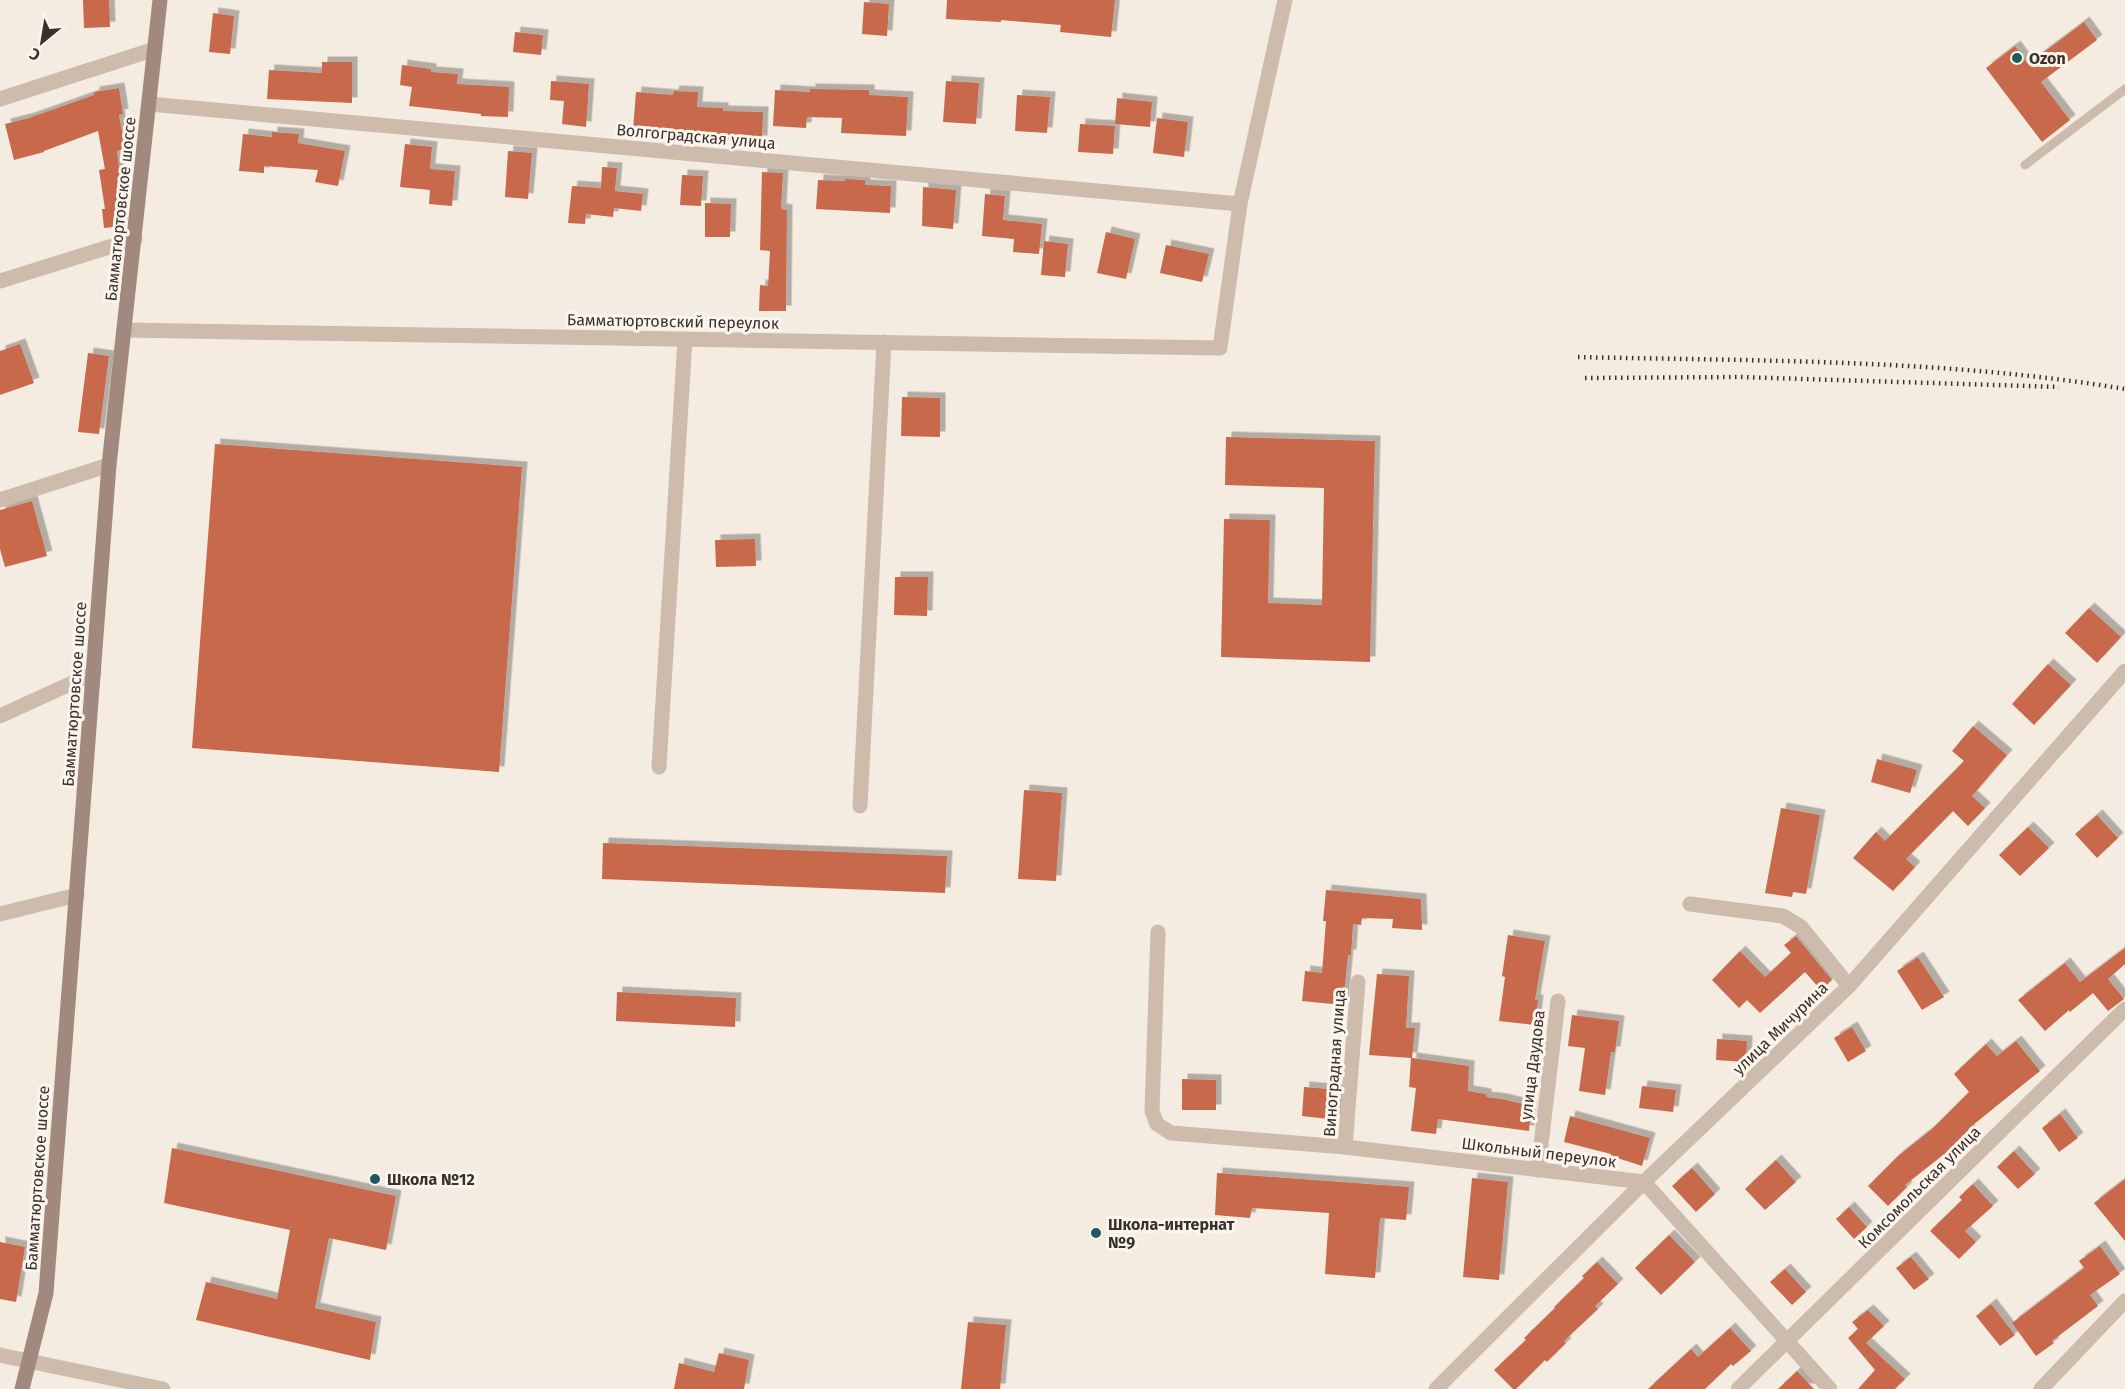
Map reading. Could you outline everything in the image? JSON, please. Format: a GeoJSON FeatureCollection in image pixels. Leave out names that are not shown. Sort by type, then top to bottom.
{"type":"FeatureCollection","features":[{"type":"Feature","properties":{"kind":"street","name":"Бамматюртовское шоссе"},"geometry":{"type":"LineString","coordinates":[[22,1389],[46,1293],[109,465],[160,0]]}},
{"type":"Feature","properties":{"kind":"street"},"geometry":{"type":"LineString","coordinates":[[1240,204],[1285,0]]}},
{"type":"Feature","properties":{"kind":"street"},"geometry":{"type":"LineString","coordinates":[[0,99],[155,50]]}},
{"type":"Feature","properties":{"kind":"street","name":"Волгоградская улица"},"geometry":{"type":"LineString","coordinates":[[149,104],[1240,204]]}},
{"type":"Feature","properties":{"kind":"street","name":"Бамматюртовский переулок"},"geometry":{"type":"LineString","coordinates":[[124,330],[1220,348],[1240,204]]}},
{"type":"Feature","properties":{"kind":"street"},"geometry":{"type":"LineString","coordinates":[[0,281],[135,239]]}},
{"type":"Feature","properties":{"kind":"street"},"geometry":{"type":"LineString","coordinates":[[659,767],[685,339]]}},
{"type":"Feature","properties":{"kind":"street"},"geometry":{"type":"LineString","coordinates":[[860,806],[884,342]]}},
{"type":"Feature","properties":{"kind":"street"},"geometry":{"type":"LineString","coordinates":[[0,500],[109,465]]}},
{"type":"Feature","properties":{"kind":"street","name":"улица Мичурина"},"geometry":{"type":"LineString","coordinates":[[1436,1389],[1644,1182],[1849,986],[2125,670]]}},
{"type":"Feature","properties":{"kind":"street"},"geometry":{"type":"LineString","coordinates":[[0,716],[94,673]]}},
{"type":"Feature","properties":{"kind":"street"},"geometry":{"type":"LineString","coordinates":[[0,914],[77,895]]}},
{"type":"Feature","properties":{"kind":"street"},"geometry":{"type":"LineString","coordinates":[[1690,904],[1782,916],[1801,927],[1849,986]]}},
{"type":"Feature","properties":{"kind":"street","name":"Школьный переулок"},"geometry":{"type":"LineString","coordinates":[[1158,932],[1152,1110],[1157,1124],[1171,1133],[1346,1148],[1644,1182]]}},
{"type":"Feature","properties":{"kind":"street","name":"Виноградная улица"},"geometry":{"type":"LineString","coordinates":[[1346,1148],[1358,982]]}},
{"type":"Feature","properties":{"kind":"street","name":"улица Даудова"},"geometry":{"type":"LineString","coordinates":[[1538,1170],[1558,1001]]}},
{"type":"Feature","properties":{"kind":"street","name":"Комсомольская улица"},"geometry":{"type":"LineString","coordinates":[[1738,1389],[2125,1009]]}},
{"type":"Feature","properties":{"kind":"street"},"geometry":{"type":"LineString","coordinates":[[1644,1182],[1786,1343],[1830,1389]]}},
{"type":"Feature","properties":{"kind":"street"},"geometry":{"type":"LineString","coordinates":[[2041,1389],[2125,1301]]}},
{"type":"Feature","properties":{"kind":"street"},"geometry":{"type":"LineString","coordinates":[[0,1355],[163,1389]]}},
{"type":"Feature","properties":{"kind":"lane"},"geometry":{"type":"LineString","coordinates":[[2025,165],[2125,88]]}},
{"type":"Feature","properties":{"kind":"building"},"geometry":{"type":"Polygon","coordinates":[[[83,0],[109,0],[110,27],[84,28],[83,0]]]}},
{"type":"Feature","properties":{"kind":"building"},"geometry":{"type":"Polygon","coordinates":[[[947,0],[1115,0],[1111,37],[1060,32],[1061,25],[1001,20],[1001,22],[946,19],[947,0]]]}},
{"type":"Feature","properties":{"kind":"building"},"geometry":{"type":"Polygon","coordinates":[[[864,2],[889,4],[887,36],[862,34],[864,2]]]}},
{"type":"Feature","properties":{"kind":"building"},"geometry":{"type":"Polygon","coordinates":[[[213,13],[234,16],[230,54],[209,52],[213,13]]]}},
{"type":"Feature","properties":{"kind":"building"},"geometry":{"type":"Polygon","coordinates":[[[2084,22],[2097,40],[2041,82],[2070,120],[2042,142],[1986,68],[2015,46],[2028,64],[2084,22]]]}},
{"type":"Feature","properties":{"kind":"building"},"geometry":{"type":"Polygon","coordinates":[[[515,32],[543,35],[541,55],[513,52],[515,32]]]}},
{"type":"Feature","properties":{"kind":"building"},"geometry":{"type":"Polygon","coordinates":[[[322,62],[352,62],[352,103],[267,99],[269,70],[322,73],[322,62]]]}},
{"type":"Feature","properties":{"kind":"building"},"geometry":{"type":"Polygon","coordinates":[[[402,65],[431,69],[431,72],[458,74],[457,84],[509,87],[508,117],[481,116],[481,114],[409,106],[412,87],[400,85],[402,65]]]}},
{"type":"Feature","properties":{"kind":"building"},"geometry":{"type":"Polygon","coordinates":[[[551,81],[589,84],[586,127],[562,124],[564,101],[550,100],[551,81]]]}},
{"type":"Feature","properties":{"kind":"building"},"geometry":{"type":"Polygon","coordinates":[[[946,81],[979,83],[976,124],[943,122],[946,81]]]}},
{"type":"Feature","properties":{"kind":"building"},"geometry":{"type":"Polygon","coordinates":[[[119,88],[123,114],[119,115],[125,149],[117,151],[124,204],[120,204],[122,226],[104,228],[102,209],[105,209],[99,170],[105,169],[98,131],[44,152],[14,160],[5,124],[94,95],[94,92],[119,88]]]}},
{"type":"Feature","properties":{"kind":"building"},"geometry":{"type":"Polygon","coordinates":[[[810,89],[869,90],[869,95],[908,97],[906,136],[841,133],[842,118],[807,117],[806,128],[773,126],[775,90],[810,92],[810,89]]]}},
{"type":"Feature","properties":{"kind":"building"},"geometry":{"type":"Polygon","coordinates":[[[674,91],[698,92],[697,107],[723,108],[723,111],[763,112],[762,141],[701,138],[701,132],[633,130],[636,92],[673,95],[674,91]]]}},
{"type":"Feature","properties":{"kind":"building"},"geometry":{"type":"Polygon","coordinates":[[[1017,95],[1050,97],[1047,133],[1015,131],[1017,95]]]}},
{"type":"Feature","properties":{"kind":"building"},"geometry":{"type":"Polygon","coordinates":[[[1117,98],[1152,102],[1150,127],[1115,124],[1117,98]]]}},
{"type":"Feature","properties":{"kind":"building"},"geometry":{"type":"Polygon","coordinates":[[[1157,118],[1188,122],[1184,157],[1153,153],[1157,118]]]}},
{"type":"Feature","properties":{"kind":"building"},"geometry":{"type":"Polygon","coordinates":[[[1080,124],[1115,126],[1113,154],[1078,152],[1080,124]]]}},
{"type":"Feature","properties":{"kind":"building"},"geometry":{"type":"Polygon","coordinates":[[[272,132],[299,134],[298,143],[345,151],[338,186],[315,182],[318,170],[264,166],[264,173],[239,171],[243,134],[272,137],[272,132]]]}},
{"type":"Feature","properties":{"kind":"building"},"geometry":{"type":"Polygon","coordinates":[[[405,144],[432,147],[430,169],[455,171],[452,206],[429,204],[430,190],[400,187],[405,144]]]}},
{"type":"Feature","properties":{"kind":"building"},"geometry":{"type":"Polygon","coordinates":[[[508,151],[532,153],[528,199],[505,197],[508,151]]]}},
{"type":"Feature","properties":{"kind":"building"},"geometry":{"type":"Polygon","coordinates":[[[602,167],[617,168],[615,191],[643,194],[641,211],[614,208],[613,217],[586,214],[585,224],[568,223],[572,186],[601,188],[602,167]]]}},
{"type":"Feature","properties":{"kind":"building"},"geometry":{"type":"Polygon","coordinates":[[[762,172],[783,173],[781,209],[787,210],[786,311],[759,311],[760,285],[768,286],[770,251],[760,250],[762,172]]]}},
{"type":"Feature","properties":{"kind":"building"},"geometry":{"type":"Polygon","coordinates":[[[682,175],[703,176],[701,206],[680,205],[682,175]]]}},
{"type":"Feature","properties":{"kind":"building"},"geometry":{"type":"Polygon","coordinates":[[[845,179],[865,180],[865,185],[891,186],[890,213],[816,209],[818,180],[845,181],[845,179]]]}},
{"type":"Feature","properties":{"kind":"building"},"geometry":{"type":"Polygon","coordinates":[[[923,187],[956,190],[953,229],[922,226],[923,187]]]}},
{"type":"Feature","properties":{"kind":"building"},"geometry":{"type":"Polygon","coordinates":[[[985,194],[1005,196],[1003,220],[1042,224],[1039,254],[1013,252],[1014,239],[982,236],[985,194]]]}},
{"type":"Feature","properties":{"kind":"building"},"geometry":{"type":"Polygon","coordinates":[[[705,203],[731,204],[730,237],[705,237],[705,203]]]}},
{"type":"Feature","properties":{"kind":"building"},"geometry":{"type":"Polygon","coordinates":[[[1106,232],[1135,239],[1126,279],[1097,273],[1106,232]]]}},
{"type":"Feature","properties":{"kind":"building"},"geometry":{"type":"Polygon","coordinates":[[[1044,241],[1068,244],[1065,277],[1041,275],[1044,241]]]}},
{"type":"Feature","properties":{"kind":"building"},"geometry":{"type":"Polygon","coordinates":[[[1166,245],[1209,254],[1202,282],[1160,273],[1166,245]]]}},
{"type":"Feature","properties":{"kind":"building"},"geometry":{"type":"Polygon","coordinates":[[[20,344],[34,383],[0,395],[0,351],[20,344]]]}},
{"type":"Feature","properties":{"kind":"building"},"geometry":{"type":"Polygon","coordinates":[[[88,353],[109,356],[99,434],[78,432],[88,353]]]}},
{"type":"Feature","properties":{"kind":"building"},"geometry":{"type":"Polygon","coordinates":[[[902,397],[940,398],[940,437],[901,436],[902,397]]]}},
{"type":"Feature","properties":{"kind":"building"},"geometry":{"type":"Polygon","coordinates":[[[1226,437],[1375,441],[1370,662],[1221,657],[1224,519],[1270,520],[1268,603],[1322,605],[1324,488],[1225,485],[1226,437]]]}},
{"type":"Feature","properties":{"kind":"building"},"geometry":{"type":"Polygon","coordinates":[[[215,444],[522,467],[499,772],[192,748],[215,444]]]}},
{"type":"Feature","properties":{"kind":"building"},"geometry":{"type":"Polygon","coordinates":[[[32,501],[47,556],[5,567],[0,549],[0,510],[32,501]]]}},
{"type":"Feature","properties":{"kind":"building"},"geometry":{"type":"Polygon","coordinates":[[[755,539],[756,566],[716,567],[715,540],[755,539]]]}},
{"type":"Feature","properties":{"kind":"building"},"geometry":{"type":"Polygon","coordinates":[[[895,577],[928,577],[927,616],[894,615],[895,577]]]}},
{"type":"Feature","properties":{"kind":"building"},"geometry":{"type":"Polygon","coordinates":[[[2089,608],[2121,637],[2097,663],[2065,633],[2089,608]]]}},
{"type":"Feature","properties":{"kind":"building"},"geometry":{"type":"Polygon","coordinates":[[[2048,664],[2071,685],[2034,725],[2012,704],[2048,664]]]}},
{"type":"Feature","properties":{"kind":"building"},"geometry":{"type":"Polygon","coordinates":[[[1973,726],[2007,755],[1972,796],[1985,808],[1968,826],[1953,811],[1906,859],[1915,867],[1893,891],[1853,858],[1876,832],[1885,841],[1964,761],[1952,751],[1973,726]]]}},
{"type":"Feature","properties":{"kind":"building"},"geometry":{"type":"Polygon","coordinates":[[[1877,759],[1917,770],[1910,793],[1871,782],[1877,759]]]}},
{"type":"Feature","properties":{"kind":"building"},"geometry":{"type":"Polygon","coordinates":[[[1024,790],[1062,793],[1056,881],[1018,879],[1024,790]]]}},
{"type":"Feature","properties":{"kind":"building"},"geometry":{"type":"Polygon","coordinates":[[[1781,808],[1820,815],[1806,894],[1793,892],[1792,897],[1765,893],[1781,808]]]}},
{"type":"Feature","properties":{"kind":"building"},"geometry":{"type":"Polygon","coordinates":[[[2097,815],[2118,838],[2097,858],[2075,834],[2097,815]]]}},
{"type":"Feature","properties":{"kind":"building"},"geometry":{"type":"Polygon","coordinates":[[[2028,827],[2049,848],[2020,876],[1999,855],[2028,827]]]}},
{"type":"Feature","properties":{"kind":"building"},"geometry":{"type":"Polygon","coordinates":[[[603,843],[947,856],[945,893],[602,879],[603,843]]]}},
{"type":"Feature","properties":{"kind":"building"},"geometry":{"type":"Polygon","coordinates":[[[1326,890],[1421,899],[1422,930],[1392,928],[1393,919],[1362,918],[1361,925],[1353,924],[1351,955],[1348,955],[1343,1005],[1302,1001],[1305,971],[1322,973],[1326,890]]]}},
{"type":"Feature","properties":{"kind":"building"},"geometry":{"type":"Polygon","coordinates":[[[1508,935],[1545,941],[1535,1000],[1538,1000],[1535,1025],[1499,1021],[1508,935]]]}},
{"type":"Feature","properties":{"kind":"building"},"geometry":{"type":"Polygon","coordinates":[[[1796,936],[1832,980],[1821,990],[1805,972],[1760,1013],[1747,1000],[1739,1008],[1712,980],[1740,951],[1765,977],[1791,953],[1784,945],[1796,936]]]}},
{"type":"Feature","properties":{"kind":"building"},"geometry":{"type":"Polygon","coordinates":[[[2125,948],[2125,964],[2108,979],[2124,999],[2108,1011],[2093,993],[2045,1031],[2018,1000],[2065,963],[2080,982],[2125,948]]]}},
{"type":"Feature","properties":{"kind":"building"},"geometry":{"type":"Polygon","coordinates":[[[1918,957],[1944,997],[1922,1010],[1897,971],[1918,957]]]}},
{"type":"Feature","properties":{"kind":"building"},"geometry":{"type":"Polygon","coordinates":[[[1377,974],[1409,976],[1406,1028],[1415,1028],[1412,1058],[1469,1066],[1468,1091],[1531,1106],[1529,1131],[1438,1119],[1436,1134],[1411,1131],[1416,1088],[1409,1087],[1411,1058],[1369,1055],[1377,974]]]}},
{"type":"Feature","properties":{"kind":"building"},"geometry":{"type":"Polygon","coordinates":[[[617,992],[736,998],[735,1027],[616,1021],[617,992]]]}},
{"type":"Feature","properties":{"kind":"building"},"geometry":{"type":"Polygon","coordinates":[[[1572,1015],[1619,1021],[1615,1052],[1611,1052],[1605,1095],[1579,1091],[1585,1048],[1568,1046],[1572,1015]]]}},
{"type":"Feature","properties":{"kind":"building"},"geometry":{"type":"Polygon","coordinates":[[[1852,1027],[1866,1051],[1848,1062],[1834,1038],[1852,1027]]]}},
{"type":"Feature","properties":{"kind":"building"},"geometry":{"type":"Polygon","coordinates":[[[1717,1039],[1747,1041],[1746,1062],[1716,1060],[1717,1039]]]}},
{"type":"Feature","properties":{"kind":"building"},"geometry":{"type":"Polygon","coordinates":[[[2016,1041],[2040,1071],[1968,1129],[1970,1131],[1957,1144],[1905,1185],[1907,1187],[1888,1206],[1868,1186],[1898,1156],[1932,1129],[1969,1092],[1954,1074],[1986,1044],[1997,1056],[2016,1041]]]}},
{"type":"Feature","properties":{"kind":"building"},"geometry":{"type":"Polygon","coordinates":[[[1182,1079],[1216,1080],[1216,1110],[1182,1110],[1182,1079]]]}},
{"type":"Feature","properties":{"kind":"building"},"geometry":{"type":"Polygon","coordinates":[[[1642,1086],[1676,1090],[1673,1112],[1639,1108],[1642,1086]]]}},
{"type":"Feature","properties":{"kind":"building"},"geometry":{"type":"Polygon","coordinates":[[[1304,1087],[1340,1090],[1337,1120],[1302,1116],[1304,1087]]]}},
{"type":"Feature","properties":{"kind":"building"},"geometry":{"type":"Polygon","coordinates":[[[2060,1114],[2078,1138],[2059,1152],[2042,1128],[2060,1114]]]}},
{"type":"Feature","properties":{"kind":"building"},"geometry":{"type":"Polygon","coordinates":[[[1570,1116],[1650,1138],[1642,1166],[1611,1156],[1611,1154],[1564,1142],[1570,1116]]]}},
{"type":"Feature","properties":{"kind":"building"},"geometry":{"type":"Polygon","coordinates":[[[172,1148],[396,1196],[386,1250],[329,1238],[315,1308],[376,1322],[370,1360],[196,1320],[206,1282],[277,1299],[290,1230],[164,1203],[172,1148]]]}},
{"type":"Feature","properties":{"kind":"building"},"geometry":{"type":"Polygon","coordinates":[[[2014,1151],[2035,1174],[2018,1189],[1997,1167],[2014,1151]]]}},
{"type":"Feature","properties":{"kind":"building"},"geometry":{"type":"Polygon","coordinates":[[[1776,1160],[1796,1182],[1765,1210],[1745,1189],[1776,1160]]]}},
{"type":"Feature","properties":{"kind":"building"},"geometry":{"type":"Polygon","coordinates":[[[1692,1168],[1715,1194],[1696,1212],[1672,1186],[1692,1168]]]}},
{"type":"Feature","properties":{"kind":"building"},"geometry":{"type":"Polygon","coordinates":[[[1217,1173],[1409,1187],[1406,1220],[1380,1218],[1375,1278],[1325,1274],[1329,1213],[1252,1208],[1250,1218],[1215,1215],[1217,1173]]]}},
{"type":"Feature","properties":{"kind":"building"},"geometry":{"type":"Polygon","coordinates":[[[1472,1178],[1508,1182],[1499,1280],[1463,1277],[1472,1178]]]}},
{"type":"Feature","properties":{"kind":"building"},"geometry":{"type":"Polygon","coordinates":[[[2125,1179],[2125,1241],[2094,1203],[2125,1179]]]}},
{"type":"Feature","properties":{"kind":"building"},"geometry":{"type":"Polygon","coordinates":[[[1973,1184],[1993,1206],[1965,1231],[1976,1242],[1959,1259],[1930,1231],[1962,1200],[1959,1197],[1973,1184]]]}},
{"type":"Feature","properties":{"kind":"building"},"geometry":{"type":"Polygon","coordinates":[[[1849,1207],[1867,1227],[1854,1239],[1836,1219],[1849,1207]]]}},
{"type":"Feature","properties":{"kind":"building"},"geometry":{"type":"Polygon","coordinates":[[[1669,1235],[1695,1262],[1661,1295],[1635,1268],[1669,1235]]]}},
{"type":"Feature","properties":{"kind":"building"},"geometry":{"type":"Polygon","coordinates":[[[0,1242],[25,1247],[16,1302],[0,1299],[0,1242]]]}},
{"type":"Feature","properties":{"kind":"building"},"geometry":{"type":"Polygon","coordinates":[[[2100,1246],[2120,1274],[2090,1295],[2098,1306],[2036,1356],[2012,1323],[2084,1268],[2079,1261],[2100,1246]]]}},
{"type":"Feature","properties":{"kind":"building"},"geometry":{"type":"Polygon","coordinates":[[[1911,1257],[1929,1279],[1914,1290],[1896,1268],[1911,1257]]]}},
{"type":"Feature","properties":{"kind":"building"},"geometry":{"type":"Polygon","coordinates":[[[1597,1262],[1618,1284],[1595,1306],[1598,1309],[1564,1341],[1566,1343],[1547,1362],[1545,1360],[1516,1389],[1513,1389],[1494,1370],[1526,1340],[1524,1338],[1597,1262]]]}},
{"type":"Feature","properties":{"kind":"building"},"geometry":{"type":"Polygon","coordinates":[[[1785,1269],[1806,1292],[1792,1305],[1770,1282],[1785,1269]]]}},
{"type":"Feature","properties":{"kind":"building"},"geometry":{"type":"Polygon","coordinates":[[[1991,1304],[2015,1335],[2000,1346],[1976,1316],[1991,1304]]]}},
{"type":"Feature","properties":{"kind":"building"},"geometry":{"type":"Polygon","coordinates":[[[1868,1310],[1884,1326],[1866,1343],[1905,1379],[1895,1389],[1858,1389],[1875,1370],[1848,1338],[1858,1329],[1852,1322],[1868,1310]]]}},
{"type":"Feature","properties":{"kind":"building"},"geometry":{"type":"Polygon","coordinates":[[[968,1322],[1006,1325],[1000,1389],[961,1389],[968,1322]]]}},
{"type":"Feature","properties":{"kind":"building"},"geometry":{"type":"Polygon","coordinates":[[[1730,1328],[1751,1351],[1733,1366],[1731,1364],[1705,1389],[1648,1389],[1691,1349],[1698,1357],[1730,1328]]]}},
{"type":"Feature","properties":{"kind":"building"},"geometry":{"type":"Polygon","coordinates":[[[719,1353],[749,1360],[744,1389],[674,1389],[679,1363],[714,1372],[719,1353]]]}},
{"type":"Feature","properties":{"kind":"building"},"geometry":{"type":"Polygon","coordinates":[[[1797,1371],[1814,1389],[1778,1389],[1797,1371]]]}},
{"type":"Feature","properties":{"kind":"railway"},"geometry":{"type":"LineString","coordinates":[[1578,357],[1784,361],[1921,367],[2057,379],[2125,389]]}},
{"type":"Feature","properties":{"kind":"railway"},"geometry":{"type":"LineString","coordinates":[[1585,378],[1739,377],[2059,387]]}},
{"type":"Feature","properties":{"kind":"place","name":"Ozon"},"geometry":{"type":"Point","coordinates":[2017,58]}},
{"type":"Feature","properties":{"kind":"place","name":"Школа №12"},"geometry":{"type":"Point","coordinates":[375,1179]}},
{"type":"Feature","properties":{"kind":"place","name":"Школа-интернат №9"},"geometry":{"type":"Point","coordinates":[1096,1233]}}]}
